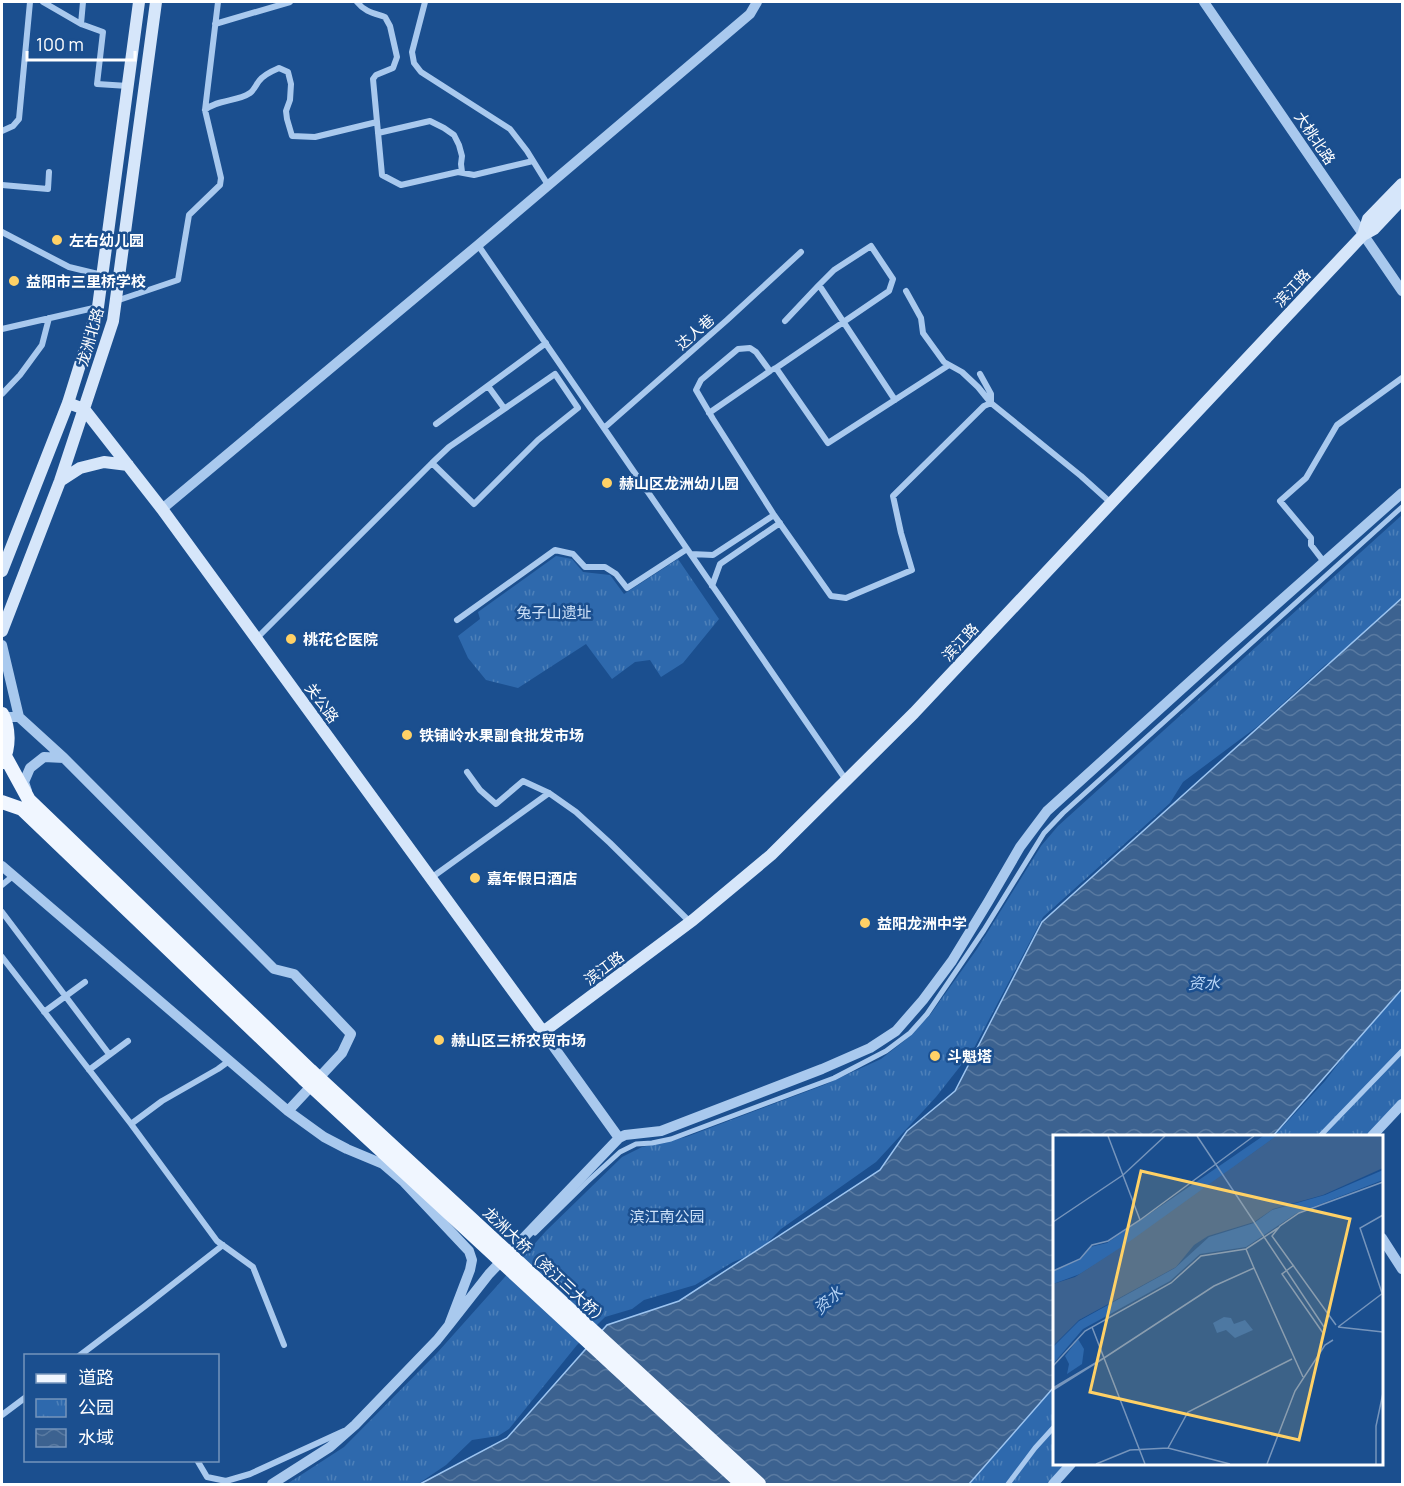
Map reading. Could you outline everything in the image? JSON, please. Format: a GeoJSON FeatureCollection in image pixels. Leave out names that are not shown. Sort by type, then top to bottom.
{"type":"FeatureCollection","features":[{"type":"Feature","properties":{"kind":"main road","name":"龙洲北路"},"geometry":{"type":"LineString","coordinates":[[2,567],[68,404],[98,307],[139,2]]}},
{"type":"Feature","properties":{"kind":"main road","name":"龙洲北路"},"geometry":{"type":"LineString","coordinates":[[2,631],[60,481],[113,321],[156,2]]}},
{"type":"Feature","properties":{"kind":"main road","name":"滨江路"},"geometry":{"type":"LineString","coordinates":[[1363,235],[1368,219],[1402,184]]}},
{"type":"Feature","properties":{"kind":"main road","name":"滨江路"},"geometry":{"type":"LineString","coordinates":[[543,1032],[690,922],[771,855],[914,713],[1363,235],[1374,229],[1402,199]]}},
{"type":"Feature","properties":{"kind":"main road"},"geometry":{"type":"LineString","coordinates":[[68,404],[84,409]]}},
{"type":"Feature","properties":{"kind":"main road","name":"关公路"},"geometry":{"type":"LineString","coordinates":[[84,409],[162,509],[543,1032]]}},
{"type":"Feature","properties":{"kind":"main road"},"geometry":{"type":"LineString","coordinates":[[60,481],[80,468],[104,462],[128,465]]}},
{"type":"Feature","properties":{"kind":"main road"},"geometry":{"type":"LineString","coordinates":[[3,715],[8,743],[3,759],[25,804],[308,1075]]}},
{"type":"Feature","properties":{"kind":"main road"},"geometry":{"type":"LineString","coordinates":[[2,802],[25,804]]}},
{"type":"Feature","properties":{"kind":"main road","name":"龙洲大桥（资江三大桥）"},"geometry":{"type":"LineString","coordinates":[[308,1075],[742,1485]]}},
{"type":"Feature","properties":{"kind":"main road","name":"龙洲大桥（资江三大桥）"},"geometry":{"type":"LineString","coordinates":[[308,1075],[759,1485]]}},
{"type":"Feature","properties":{"kind":"street"},"geometry":{"type":"LineString","coordinates":[[2,131],[13,126],[19,119],[30,2]]}},
{"type":"Feature","properties":{"kind":"street"},"geometry":{"type":"LineString","coordinates":[[43,2],[81,24],[103,32],[97,84],[128,86]]}},
{"type":"Feature","properties":{"kind":"street"},"geometry":{"type":"LineString","coordinates":[[81,24],[83,2]]}},
{"type":"Feature","properties":{"kind":"street"},"geometry":{"type":"LineString","coordinates":[[116,301],[178,280],[189,215],[220,185],[221,178],[205,110],[218,2]]}},
{"type":"Feature","properties":{"kind":"street"},"geometry":{"type":"LineString","coordinates":[[215,24],[290,2]]}},
{"type":"Feature","properties":{"kind":"street"},"geometry":{"type":"LineString","coordinates":[[357,2],[370,13],[385,16],[390,26],[397,57],[393,68],[373,78],[382,175],[401,184],[458,172],[474,175],[533,161]]}},
{"type":"Feature","properties":{"kind":"street"},"geometry":{"type":"LineString","coordinates":[[425,2],[412,52],[414,63],[421,72],[510,129],[548,185]]}},
{"type":"Feature","properties":{"kind":"street"},"geometry":{"type":"LineString","coordinates":[[162,509],[750,14],[758,2]]}},
{"type":"Feature","properties":{"kind":"street","name":"大桃北路"},"geometry":{"type":"LineString","coordinates":[[1204,2],[1402,291]]}},
{"type":"Feature","properties":{"kind":"street"},"geometry":{"type":"LineString","coordinates":[[205,110],[211,105],[252,92],[261,78],[279,68],[288,72],[291,84],[290,100],[286,111],[291,136],[315,137],[377,122]]}},
{"type":"Feature","properties":{"kind":"street"},"geometry":{"type":"LineString","coordinates":[[378,133],[430,121],[437,124],[454,135],[462,156],[460,164],[462,172]]}},
{"type":"Feature","properties":{"kind":"street"},"geometry":{"type":"LineString","coordinates":[[2,185],[48,189],[49,172]]}},
{"type":"Feature","properties":{"kind":"street"},"geometry":{"type":"LineString","coordinates":[[2,232],[69,267],[102,276]]}},
{"type":"Feature","properties":{"kind":"street"},"geometry":{"type":"LineString","coordinates":[[478,245],[846,780]]}},
{"type":"Feature","properties":{"kind":"street"},"geometry":{"type":"LineString","coordinates":[[709,413],[889,291],[893,279],[871,246],[834,270],[786,321]]}},
{"type":"Feature","properties":{"kind":"street","name":"达人巷"},"geometry":{"type":"LineString","coordinates":[[604,428],[801,252]]}},
{"type":"Feature","properties":{"kind":"street"},"geometry":{"type":"LineString","coordinates":[[819,285],[895,400]]}},
{"type":"Feature","properties":{"kind":"street"},"geometry":{"type":"LineString","coordinates":[[906,291],[921,318],[923,333],[944,362],[962,372],[991,403],[1111,503]]}},
{"type":"Feature","properties":{"kind":"street"},"geometry":{"type":"LineString","coordinates":[[2,329],[98,307]]}},
{"type":"Feature","properties":{"kind":"street"},"geometry":{"type":"LineString","coordinates":[[2,394],[20,375],[42,345],[49,318]]}},
{"type":"Feature","properties":{"kind":"street"},"geometry":{"type":"LineString","coordinates":[[436,424],[546,343]]}},
{"type":"Feature","properties":{"kind":"street"},"geometry":{"type":"LineString","coordinates":[[949,365],[828,443],[773,370],[750,348],[738,349],[701,380],[696,390],[774,515],[831,596],[846,598],[912,570],[892,496],[984,406],[991,403]]}},
{"type":"Feature","properties":{"kind":"street"},"geometry":{"type":"LineString","coordinates":[[257,639],[432,463],[449,447],[555,374],[578,408],[538,440],[474,504],[432,463]]}},
{"type":"Feature","properties":{"kind":"street"},"geometry":{"type":"LineString","coordinates":[[980,374],[991,394],[991,403]]}},
{"type":"Feature","properties":{"kind":"street"},"geometry":{"type":"LineString","coordinates":[[1324,562],[1311,545],[1311,538],[1280,501],[1306,478],[1337,425],[1402,378]]}},
{"type":"Feature","properties":{"kind":"street"},"geometry":{"type":"LineString","coordinates":[[488,386],[504,408]]}},
{"type":"Feature","properties":{"kind":"street"},"geometry":{"type":"LineString","coordinates":[[272,1485],[330,1447],[355,1425],[437,1341],[489,1274],[619,1138],[625,1135],[661,1131],[822,1069],[870,1048],[896,1030],[923,1000],[952,961],[1020,847],[1047,811],[1402,493]]}},
{"type":"Feature","properties":{"kind":"street"},"geometry":{"type":"LineString","coordinates":[[534,1234],[620,1152],[636,1144],[671,1139],[834,1078],[886,1051],[910,1033],[927,1014],[984,930],[1050,826],[1402,507]]}},
{"type":"Feature","properties":{"kind":"street"},"geometry":{"type":"LineString","coordinates":[[457,620],[555,550],[573,554],[585,567],[605,567],[616,574],[627,588],[689,552],[713,555],[774,515]]}},
{"type":"Feature","properties":{"kind":"street"},"geometry":{"type":"LineString","coordinates":[[712,586],[720,564],[780,524]]}},
{"type":"Feature","properties":{"kind":"street"},"geometry":{"type":"LineString","coordinates":[[2,645],[19,717],[64,758],[274,969],[294,974],[351,1034],[342,1053],[288,1111]]}},
{"type":"Feature","properties":{"kind":"street"},"geometry":{"type":"LineString","coordinates":[[3,715],[19,717]]}},
{"type":"Feature","properties":{"kind":"street"},"geometry":{"type":"LineString","coordinates":[[2,810],[25,804],[24,782],[30,768],[44,757],[64,758]]}},
{"type":"Feature","properties":{"kind":"street"},"geometry":{"type":"LineString","coordinates":[[467,772],[480,790],[496,804],[523,781],[549,794],[576,812],[690,922]]}},
{"type":"Feature","properties":{"kind":"street"},"geometry":{"type":"LineString","coordinates":[[431,878],[549,794]]}},
{"type":"Feature","properties":{"kind":"street"},"geometry":{"type":"LineString","coordinates":[[2,866],[288,1111],[324,1137],[383,1164],[404,1182],[469,1251],[472,1260],[449,1325]]}},
{"type":"Feature","properties":{"kind":"street"},"geometry":{"type":"LineString","coordinates":[[2,885],[13,876]]}},
{"type":"Feature","properties":{"kind":"street"},"geometry":{"type":"LineString","coordinates":[[2,912],[109,1054]]}},
{"type":"Feature","properties":{"kind":"street"},"geometry":{"type":"LineString","coordinates":[[2,957],[131,1124],[217,1241],[253,1267],[284,1345]]}},
{"type":"Feature","properties":{"kind":"street"},"geometry":{"type":"LineString","coordinates":[[44,1012],[85,982]]}},
{"type":"Feature","properties":{"kind":"street"},"geometry":{"type":"LineString","coordinates":[[543,1032],[619,1138]]}},
{"type":"Feature","properties":{"kind":"street"},"geometry":{"type":"LineString","coordinates":[[89,1070],[128,1041]]}},
{"type":"Feature","properties":{"kind":"street"},"geometry":{"type":"LineString","coordinates":[[1322,1135],[1402,1051]]}},
{"type":"Feature","properties":{"kind":"street"},"geometry":{"type":"LineString","coordinates":[[131,1124],[162,1101],[230,1061]]}},
{"type":"Feature","properties":{"kind":"street"},"geometry":{"type":"LineString","coordinates":[[1374,1135],[1402,1104]]}},
{"type":"Feature","properties":{"kind":"street"},"geometry":{"type":"LineString","coordinates":[[1383,1240],[1402,1269]]}},
{"type":"Feature","properties":{"kind":"street"},"geometry":{"type":"LineString","coordinates":[[82,1354],[223,1245]]}},
{"type":"Feature","properties":{"kind":"street"},"geometry":{"type":"LineString","coordinates":[[2,1415],[24,1398]]}},
{"type":"Feature","properties":{"kind":"street"},"geometry":{"type":"LineString","coordinates":[[198,1462],[207,1477],[226,1480],[250,1474],[355,1425]]}},
{"type":"Feature","properties":{"kind":"street"},"geometry":{"type":"LineString","coordinates":[[1008,1485],[1053,1428]]}},
{"type":"Feature","properties":{"kind":"street"},"geometry":{"type":"LineString","coordinates":[[1053,1485],[1070,1465]]}},
{"type":"Feature","properties":{"kind":"green space","name":"滨江南公园"},"geometry":{"type":"Polygon","coordinates":[[[1402,515],[1402,598],[1345,652],[1325,665],[1258,726],[1183,782],[1170,803],[1043,917],[973,1050],[936,1097],[876,1162],[781,1229],[758,1252],[733,1262],[695,1285],[644,1300],[632,1309],[605,1317],[577,1345],[509,1429],[498,1436],[472,1440],[446,1465],[418,1484],[287,1484],[344,1447],[437,1353],[546,1231],[622,1157],[642,1147],[686,1137],[824,1085],[881,1059],[904,1041],[930,1015],[977,949],[1041,846],[1058,826],[1402,515]]]}},
{"type":"Feature","properties":{"kind":"green space","name":"兔子山遗址"},"geometry":{"type":"Polygon","coordinates":[[[556,556],[572,559],[583,572],[610,575],[624,594],[678,559],[719,619],[683,663],[661,677],[650,660],[635,662],[612,679],[586,644],[518,688],[486,680],[468,658],[458,636],[480,619],[478,612],[556,556]]]}},
{"type":"Feature","properties":{"kind":"green space"},"geometry":{"type":"Polygon","coordinates":[[[1402,980],[1402,1100],[1369,1135],[1275,1135],[1325,1081],[1402,980]]]}},
{"type":"Feature","properties":{"kind":"green space"},"geometry":{"type":"Polygon","coordinates":[[[1053,1382],[1053,1465],[1066,1465],[1048,1484],[967,1484],[1053,1382]]]}},
{"type":"Feature","properties":{"kind":"water","name":"资水"},"geometry":{"type":"Polygon","coordinates":[[[1402,598],[1402,989],[1274,1135],[1053,1135],[1053,1388],[969,1484],[420,1484],[507,1438],[607,1325],[679,1301],[880,1170],[907,1131],[955,1091],[1042,922],[1402,598]]]}},
{"type":"Feature","properties":{"kind":"place","name":"左右幼儿园"},"geometry":{"type":"Point","coordinates":[57,240]}},
{"type":"Feature","properties":{"kind":"place","name":"益阳市三里桥学校"},"geometry":{"type":"Point","coordinates":[14,281]}},
{"type":"Feature","properties":{"kind":"place","name":"赫山区龙洲幼儿园"},"geometry":{"type":"Point","coordinates":[607,483]}},
{"type":"Feature","properties":{"kind":"place","name":"桃花仑医院"},"geometry":{"type":"Point","coordinates":[291,639]}},
{"type":"Feature","properties":{"kind":"place","name":"铁铺岭水果副食批发市场"},"geometry":{"type":"Point","coordinates":[407,735]}},
{"type":"Feature","properties":{"kind":"place","name":"嘉年假日酒店"},"geometry":{"type":"Point","coordinates":[475,878]}},
{"type":"Feature","properties":{"kind":"place","name":"益阳龙洲中学"},"geometry":{"type":"Point","coordinates":[865,923]}},
{"type":"Feature","properties":{"kind":"place","name":"赫山区三桥农贸市场"},"geometry":{"type":"Point","coordinates":[439,1040]}},
{"type":"Feature","properties":{"kind":"place","name":"斗魁塔"},"geometry":{"type":"Point","coordinates":[935,1056]}}]}
